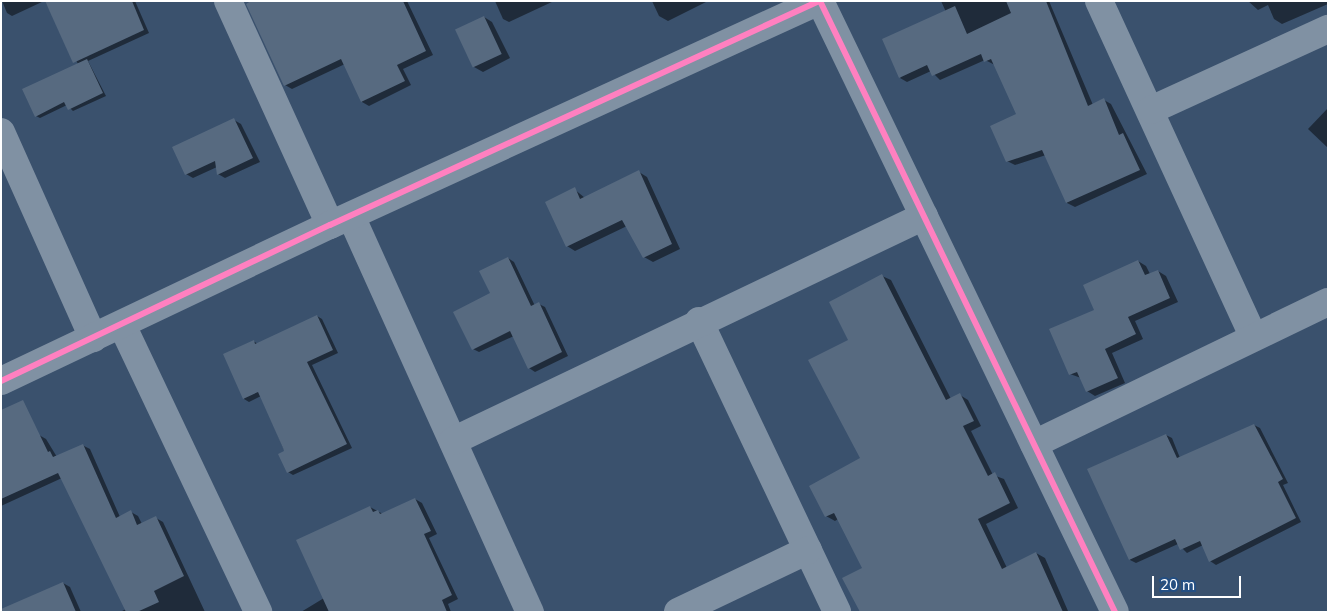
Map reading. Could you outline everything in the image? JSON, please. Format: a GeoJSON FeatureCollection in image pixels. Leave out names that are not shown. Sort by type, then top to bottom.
{"type":"FeatureCollection","features":[{"type":"Feature","properties":{"kind":"street"},"geometry":{"type":"LineString","coordinates":[[228,1],[453,441],[530,612]]}},
{"type":"Feature","properties":{"kind":"street"},"geometry":{"type":"LineString","coordinates":[[1,381],[341,220],[820,1],[1114,612]]}},
{"type":"Feature","properties":{"kind":"street"},"geometry":{"type":"LineString","coordinates":[[1099,1],[1151,110],[1253,336]]}},
{"type":"Feature","properties":{"kind":"street"},"geometry":{"type":"LineString","coordinates":[[1151,110],[1328,28]]}},
{"type":"Feature","properties":{"kind":"street"},"geometry":{"type":"LineString","coordinates":[[1,132],[93,338]]}},
{"type":"Feature","properties":{"kind":"street"},"geometry":{"type":"LineString","coordinates":[[453,441],[699,321],[924,216]]}},
{"type":"Feature","properties":{"kind":"street"},"geometry":{"type":"LineString","coordinates":[[1034,444],[1253,336],[1328,302]]}},
{"type":"Feature","properties":{"kind":"street"},"geometry":{"type":"LineString","coordinates":[[699,321],[837,612]]}},
{"type":"Feature","properties":{"kind":"street"},"geometry":{"type":"LineString","coordinates":[[122,325],[258,612]]}},
{"type":"Feature","properties":{"kind":"street"},"geometry":{"type":"LineString","coordinates":[[678,612],[808,550]]}},
{"type":"Feature","properties":{"kind":"building"},"geometry":{"type":"Polygon","coordinates":[[[45,1],[132,1],[144,30],[73,63],[45,1]]]}},
{"type":"Feature","properties":{"kind":"building"},"geometry":{"type":"Polygon","coordinates":[[[251,1],[403,1],[426,51],[397,65],[405,81],[361,102],[341,59],[284,86],[246,4],[251,1]]]}},
{"type":"Feature","properties":{"kind":"building"},"geometry":{"type":"Polygon","coordinates":[[[1006,1],[1046,1],[1088,106],[1104,98],[1119,135],[1123,133],[1140,170],[1066,203],[1042,150],[1006,162],[990,126],[1016,114],[991,59],[984,62],[981,54],[932,76],[927,65],[899,78],[882,39],[955,6],[967,34],[1011,13],[1006,1]]]}},
{"type":"Feature","properties":{"kind":"building"},"geometry":{"type":"Polygon","coordinates":[[[484,16],[502,54],[473,68],[455,30],[484,16]]]}},
{"type":"Feature","properties":{"kind":"building"},"geometry":{"type":"Polygon","coordinates":[[[87,59],[103,93],[68,110],[64,102],[35,117],[22,89],[87,59]]]}},
{"type":"Feature","properties":{"kind":"building"},"geometry":{"type":"Polygon","coordinates":[[[234,118],[253,158],[217,175],[215,161],[185,175],[172,147],[234,118]]]}},
{"type":"Feature","properties":{"kind":"building"},"geometry":{"type":"Polygon","coordinates":[[[639,170],[672,244],[643,258],[622,220],[566,247],[545,202],[575,187],[580,199],[639,170]]]}},
{"type":"Feature","properties":{"kind":"building"},"geometry":{"type":"Polygon","coordinates":[[[508,257],[531,306],[539,302],[562,352],[528,369],[510,331],[472,350],[453,312],[490,293],[479,271],[508,257]]]}},
{"type":"Feature","properties":{"kind":"building"},"geometry":{"type":"Polygon","coordinates":[[[1138,260],[1145,275],[1158,270],[1170,298],[1128,317],[1136,334],[1105,349],[1118,378],[1086,392],[1077,372],[1069,375],[1049,329],[1094,310],[1083,285],[1138,260]]]}},
{"type":"Feature","properties":{"kind":"building"},"geometry":{"type":"Polygon","coordinates":[[[882,274],[946,400],[960,393],[974,421],[963,426],[988,476],[995,472],[1010,503],[978,519],[1002,569],[1036,552],[1063,612],[860,612],[842,578],[862,568],[834,513],[825,517],[809,486],[860,458],[808,360],[848,340],[829,302],[882,274]]]}},
{"type":"Feature","properties":{"kind":"building"},"geometry":{"type":"Polygon","coordinates":[[[317,315],[333,350],[307,362],[347,444],[287,473],[278,454],[284,451],[283,448],[258,392],[243,399],[223,354],[254,340],[255,344],[317,315]]]}},
{"type":"Feature","properties":{"kind":"building"},"geometry":{"type":"Polygon","coordinates":[[[23,400],[48,452],[50,451],[53,457],[83,444],[116,518],[131,510],[137,525],[156,516],[184,576],[154,591],[159,602],[137,612],[126,612],[58,473],[1,499],[1,410],[23,400]]]}},
{"type":"Feature","properties":{"kind":"building"},"geometry":{"type":"Polygon","coordinates":[[[1254,424],[1283,479],[1278,482],[1296,518],[1209,562],[1200,541],[1180,550],[1175,539],[1129,560],[1087,469],[1166,434],[1177,458],[1254,424]]]}},
{"type":"Feature","properties":{"kind":"building"},"geometry":{"type":"Polygon","coordinates":[[[415,498],[431,531],[424,534],[452,595],[442,600],[447,612],[329,612],[296,540],[370,506],[373,512],[378,510],[380,514],[415,498]]]}},
{"type":"Feature","properties":{"kind":"building"},"geometry":{"type":"Polygon","coordinates":[[[63,582],[76,612],[1,612],[1,609],[63,582]]]}},
{"type":"Feature","properties":{"kind":"cycle path"},"geometry":{"type":"LineString","coordinates":[[1,381],[330,225],[819,1]]}},
{"type":"Feature","properties":{"kind":"cycle path"},"geometry":{"type":"LineString","coordinates":[[820,1],[1115,612]]}}]}
